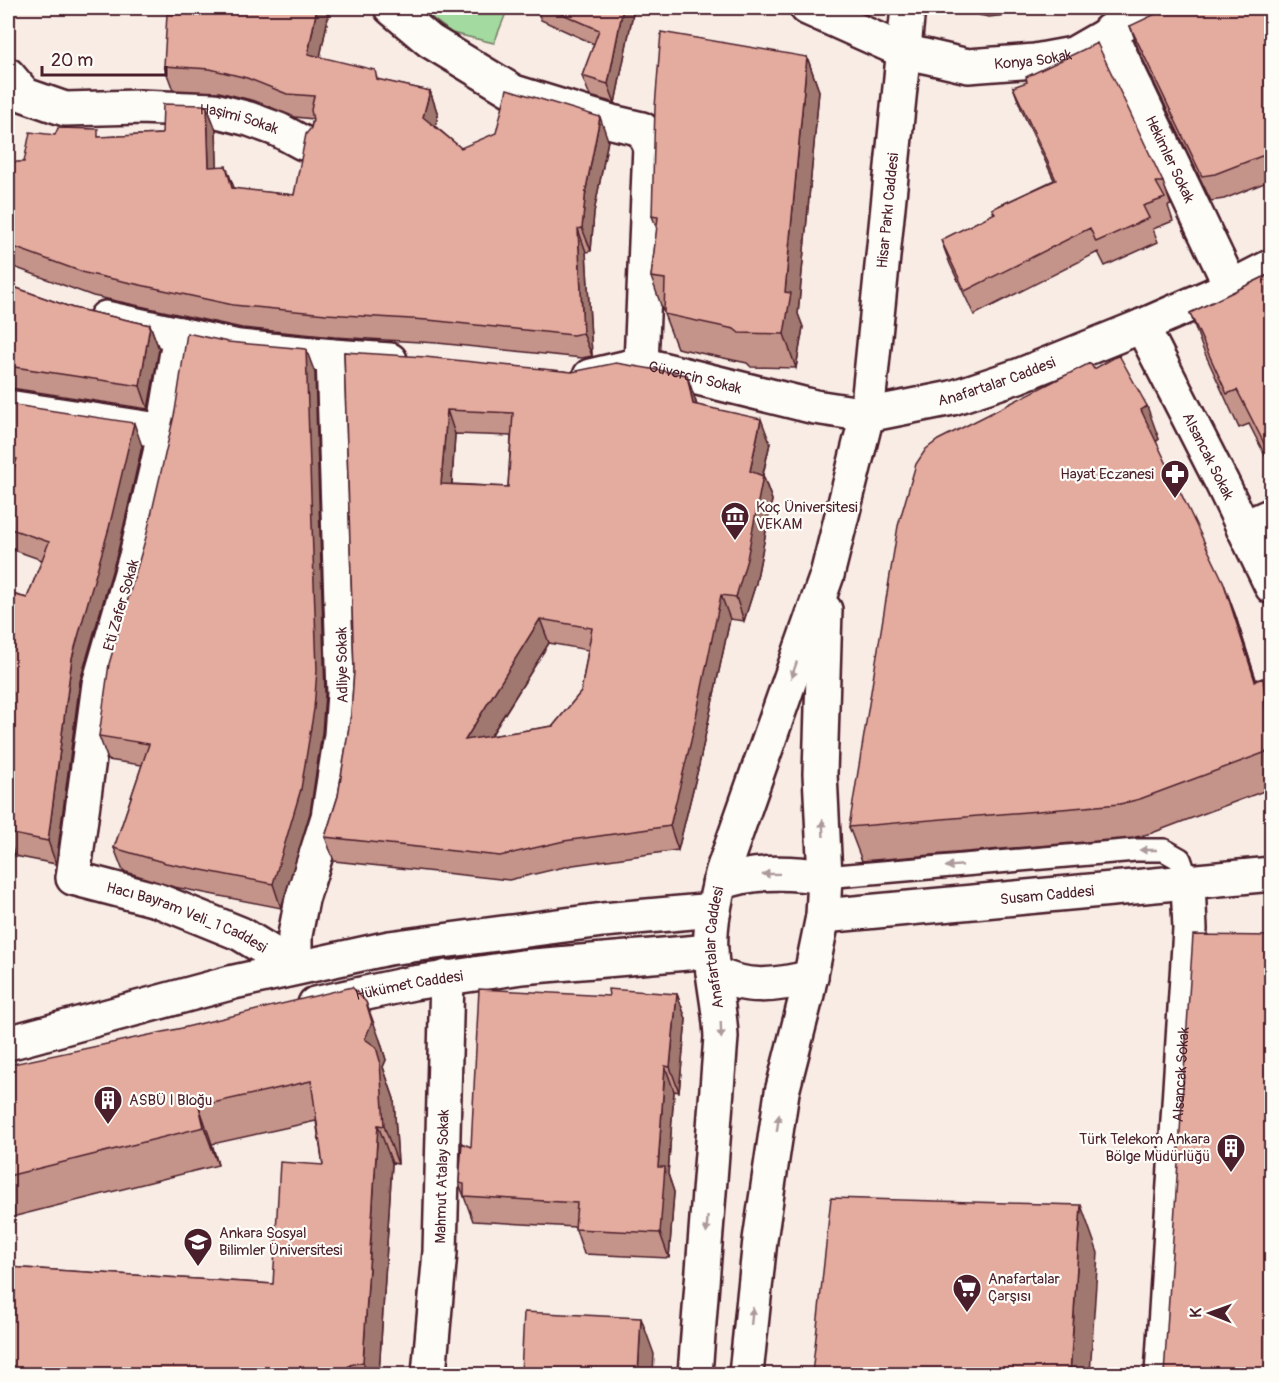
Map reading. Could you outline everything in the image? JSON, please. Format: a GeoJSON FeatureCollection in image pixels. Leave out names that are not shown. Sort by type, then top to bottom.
{"type":"FeatureCollection","features":[{"type":"Feature","properties":{"kind":"street"},"geometry":{"type":"LineString","coordinates":[[391,8],[430,41],[514,92],[642,129],[650,146],[641,364]]}},
{"type":"Feature","properties":{"kind":"street","name":"Konya Sokak"},"geometry":{"type":"LineString","coordinates":[[807,8],[903,51],[968,66],[1035,61],[1073,54],[1109,31],[1153,8]]}},
{"type":"Feature","properties":{"kind":"street"},"geometry":{"type":"LineString","coordinates":[[866,8],[903,51]]}},
{"type":"Feature","properties":{"kind":"street","name":"Hisar Parkı Caddesi"},"geometry":{"type":"LineString","coordinates":[[867,415],[908,8]]}},
{"type":"Feature","properties":{"kind":"street","name":"Hekimler Sokak"},"geometry":{"type":"LineString","coordinates":[[1109,31],[1231,287]]}},
{"type":"Feature","properties":{"kind":"street","name":"Haşimi Sokak"},"geometry":{"type":"LineString","coordinates":[[8,75],[25,95],[65,109],[139,107],[214,110],[269,126],[303,142]]}},
{"type":"Feature","properties":{"kind":"street","name":"Anafartalar Caddesi"},"geometry":{"type":"LineString","coordinates":[[695,1374],[721,1037],[720,1010],[712,961],[716,897],[826,575],[867,415],[952,398],[1018,376],[1142,326],[1231,287],[1272,266]]}},
{"type":"Feature","properties":{"kind":"street"},"geometry":{"type":"LineString","coordinates":[[77,310],[239,347],[333,357],[424,361]]}},
{"type":"Feature","properties":{"kind":"street","name":"Alsancak Sokak"},"geometry":{"type":"LineString","coordinates":[[1142,326],[1257,521],[1272,587]]}},
{"type":"Feature","properties":{"kind":"street","name":"Eti Zafer Sokak"},"geometry":{"type":"LineString","coordinates":[[73,878],[99,684],[136,556],[165,430],[180,334]]}},
{"type":"Feature","properties":{"kind":"street","name":"Adliye Sokak"},"geometry":{"type":"LineString","coordinates":[[295,967],[295,935],[302,899],[328,817],[341,735],[344,694],[333,357]]}},
{"type":"Feature","properties":{"kind":"street","name":"Güvercin Sokak"},"geometry":{"type":"LineString","coordinates":[[560,375],[583,377],[641,364],[815,407],[867,415]]}},
{"type":"Feature","properties":{"kind":"street"},"geometry":{"type":"LineString","coordinates":[[8,406],[165,430]]}},
{"type":"Feature","properties":{"kind":"street","name":"Anafartalar Caddesi"},"geometry":{"type":"LineString","coordinates":[[746,1374],[760,1240],[782,1092],[811,977],[823,916],[825,877],[820,774],[826,575]]}},
{"type":"Feature","properties":{"kind":"street"},"geometry":{"type":"LineString","coordinates":[[8,1043],[295,967],[389,948],[603,920],[716,897],[734,877],[768,874],[825,877]]}},
{"type":"Feature","properties":{"kind":"street","name":"Susam Caddesi"},"geometry":{"type":"LineString","coordinates":[[823,916],[1272,874]]}},
{"type":"Feature","properties":{"kind":"street","name":"Hacı Bayram Veli_1 Caddesi"},"geometry":{"type":"LineString","coordinates":[[73,878],[157,900],[241,934],[295,967]]}},
{"type":"Feature","properties":{"kind":"street","name":"Alsancak Sokak"},"geometry":{"type":"LineString","coordinates":[[1162,1374],[1190,929],[1188,882]]}},
{"type":"Feature","properties":{"kind":"street"},"geometry":{"type":"LineString","coordinates":[[712,961],[728,981],[780,984],[811,977]]}},
{"type":"Feature","properties":{"kind":"street","name":"Hükümet Caddesi"},"geometry":{"type":"LineString","coordinates":[[282,1012],[447,978],[522,967],[712,961]]}},
{"type":"Feature","properties":{"kind":"street","name":"Mahmut Atalay Sokak"},"geometry":{"type":"LineString","coordinates":[[429,1374],[440,1252],[447,978]]}},
{"type":"Feature","properties":{"kind":"lane"},"geometry":{"type":"LineString","coordinates":[[825,877],[1136,850],[1164,850],[1180,859],[1188,882]]}},
{"type":"Feature","properties":{"kind":"green space"},"geometry":{"type":"Polygon","coordinates":[[[419,8],[508,8],[494,43],[452,33],[419,8]]]}},
{"type":"Feature","properties":{"kind":"building"},"geometry":{"type":"Polygon","coordinates":[[[216,8],[317,8],[308,54],[375,70],[377,79],[430,91],[423,117],[461,148],[496,133],[507,89],[600,117],[586,189],[582,228],[578,229],[583,333],[573,335],[428,320],[326,314],[233,305],[85,273],[8,245],[8,162],[24,162],[30,132],[55,135],[58,128],[98,129],[98,137],[162,134],[163,104],[207,107],[209,167],[226,166],[232,188],[294,195],[306,134],[313,120],[311,110],[314,96],[287,94],[247,78],[210,69],[164,66],[167,14],[216,13],[216,8]]]}},
{"type":"Feature","properties":{"kind":"building"},"geometry":{"type":"Polygon","coordinates":[[[549,8],[623,8],[608,84],[582,76],[599,30],[549,8]]]}},
{"type":"Feature","properties":{"kind":"building"},"geometry":{"type":"Polygon","coordinates":[[[1168,8],[1272,8],[1272,152],[1215,174],[1202,176],[1130,26],[1168,8]]]}},
{"type":"Feature","properties":{"kind":"building"},"geometry":{"type":"Polygon","coordinates":[[[661,32],[807,57],[785,292],[791,293],[784,334],[739,333],[734,329],[664,314],[665,279],[651,277],[658,217],[652,216],[655,107],[661,32]]]}},
{"type":"Feature","properties":{"kind":"building"},"geometry":{"type":"Polygon","coordinates":[[[1097,43],[1163,182],[1156,182],[1165,198],[1143,206],[1149,218],[1096,242],[1090,228],[965,291],[941,240],[995,213],[992,209],[1056,180],[1013,87],[1027,82],[1026,77],[1097,43]]]}},
{"type":"Feature","properties":{"kind":"building"},"geometry":{"type":"Polygon","coordinates":[[[1272,273],[1272,459],[1237,390],[1227,394],[1190,313],[1272,273]]]}},
{"type":"Feature","properties":{"kind":"building"},"geometry":{"type":"Polygon","coordinates":[[[8,285],[73,308],[150,325],[140,386],[8,366],[8,285]]]}},
{"type":"Feature","properties":{"kind":"building"},"geometry":{"type":"Polygon","coordinates":[[[187,333],[228,342],[306,349],[317,670],[314,709],[301,789],[273,884],[166,863],[114,848],[149,744],[99,736],[109,664],[146,537],[175,411],[187,333]]]}},
{"type":"Feature","properties":{"kind":"building"},"geometry":{"type":"Polygon","coordinates":[[[344,352],[425,357],[572,372],[616,363],[687,375],[693,404],[761,419],[750,471],[763,476],[747,559],[736,597],[721,595],[691,741],[670,826],[564,841],[500,856],[325,837],[338,796],[351,714],[354,671],[344,352]],[[447,410],[441,484],[508,487],[513,413],[447,410]],[[540,619],[465,740],[553,726],[581,692],[592,628],[540,619]]]}},
{"type":"Feature","properties":{"kind":"building"},"geometry":{"type":"Polygon","coordinates":[[[1119,355],[1147,406],[1141,410],[1223,581],[1255,681],[1263,678],[1269,751],[1140,799],[1120,804],[849,827],[898,526],[916,464],[926,449],[938,440],[1090,363],[1094,369],[1119,355]]]}},
{"type":"Feature","properties":{"kind":"building"},"geometry":{"type":"Polygon","coordinates":[[[8,404],[134,423],[109,528],[72,658],[48,841],[8,833],[8,593],[27,598],[49,542],[8,528],[8,487],[17,459],[8,456],[8,404]]]}},
{"type":"Feature","properties":{"kind":"building","name":"Türk Telekom Ankara Bölge Müdürlüğü"},"geometry":{"type":"Polygon","coordinates":[[[1193,935],[1272,936],[1272,1374],[1164,1374],[1193,935]]]}},
{"type":"Feature","properties":{"kind":"building","name":"Ankara Sosyal Bilimler Üniversitesi"},"geometry":{"type":"Polygon","coordinates":[[[352,987],[366,1002],[372,1022],[365,1039],[376,1047],[380,1061],[384,1126],[378,1125],[363,1362],[350,1365],[340,1374],[61,1374],[8,1371],[8,1267],[273,1284],[280,1162],[323,1165],[311,1081],[199,1106],[204,1127],[8,1176],[8,1065],[182,1028],[352,987]]]}},
{"type":"Feature","properties":{"kind":"building"},"geometry":{"type":"Polygon","coordinates":[[[479,989],[609,996],[608,989],[677,994],[670,1067],[665,1066],[658,1167],[665,1167],[660,1233],[575,1229],[577,1203],[464,1196],[464,1184],[459,1183],[462,1143],[471,1147],[479,989]]]}},
{"type":"Feature","properties":{"kind":"building","name":"Anafartalar Çarşısı"},"geometry":{"type":"Polygon","coordinates":[[[831,1198],[1081,1205],[1070,1374],[812,1374],[831,1198]]]}},
{"type":"Feature","properties":{"kind":"building"},"geometry":{"type":"Polygon","coordinates":[[[524,1312],[641,1318],[638,1374],[521,1374],[524,1312]]]}},
{"type":"Feature","properties":{"kind":"place","name":"Hayat Eczanesi"},"geometry":{"type":"Point","coordinates":[1175,500]}},
{"type":"Feature","properties":{"kind":"place","name":"Koç Üniversitesi VEKAM"},"geometry":{"type":"Point","coordinates":[735,542]}},
{"type":"Feature","properties":{"kind":"place","name":"ASBÜ I Bloğu"},"geometry":{"type":"Point","coordinates":[108,1126]}},
{"type":"Feature","properties":{"kind":"place","name":"Türk Telekom Ankara Bölge Müdürlüğü"},"geometry":{"type":"Point","coordinates":[1231,1174]}},
{"type":"Feature","properties":{"kind":"place","name":"Ankara Sosyal Bilimler Üniversitesi"},"geometry":{"type":"Point","coordinates":[198,1268]}},
{"type":"Feature","properties":{"kind":"place","name":"Anafartalar Çarşısı"},"geometry":{"type":"Point","coordinates":[967,1314]}}]}
